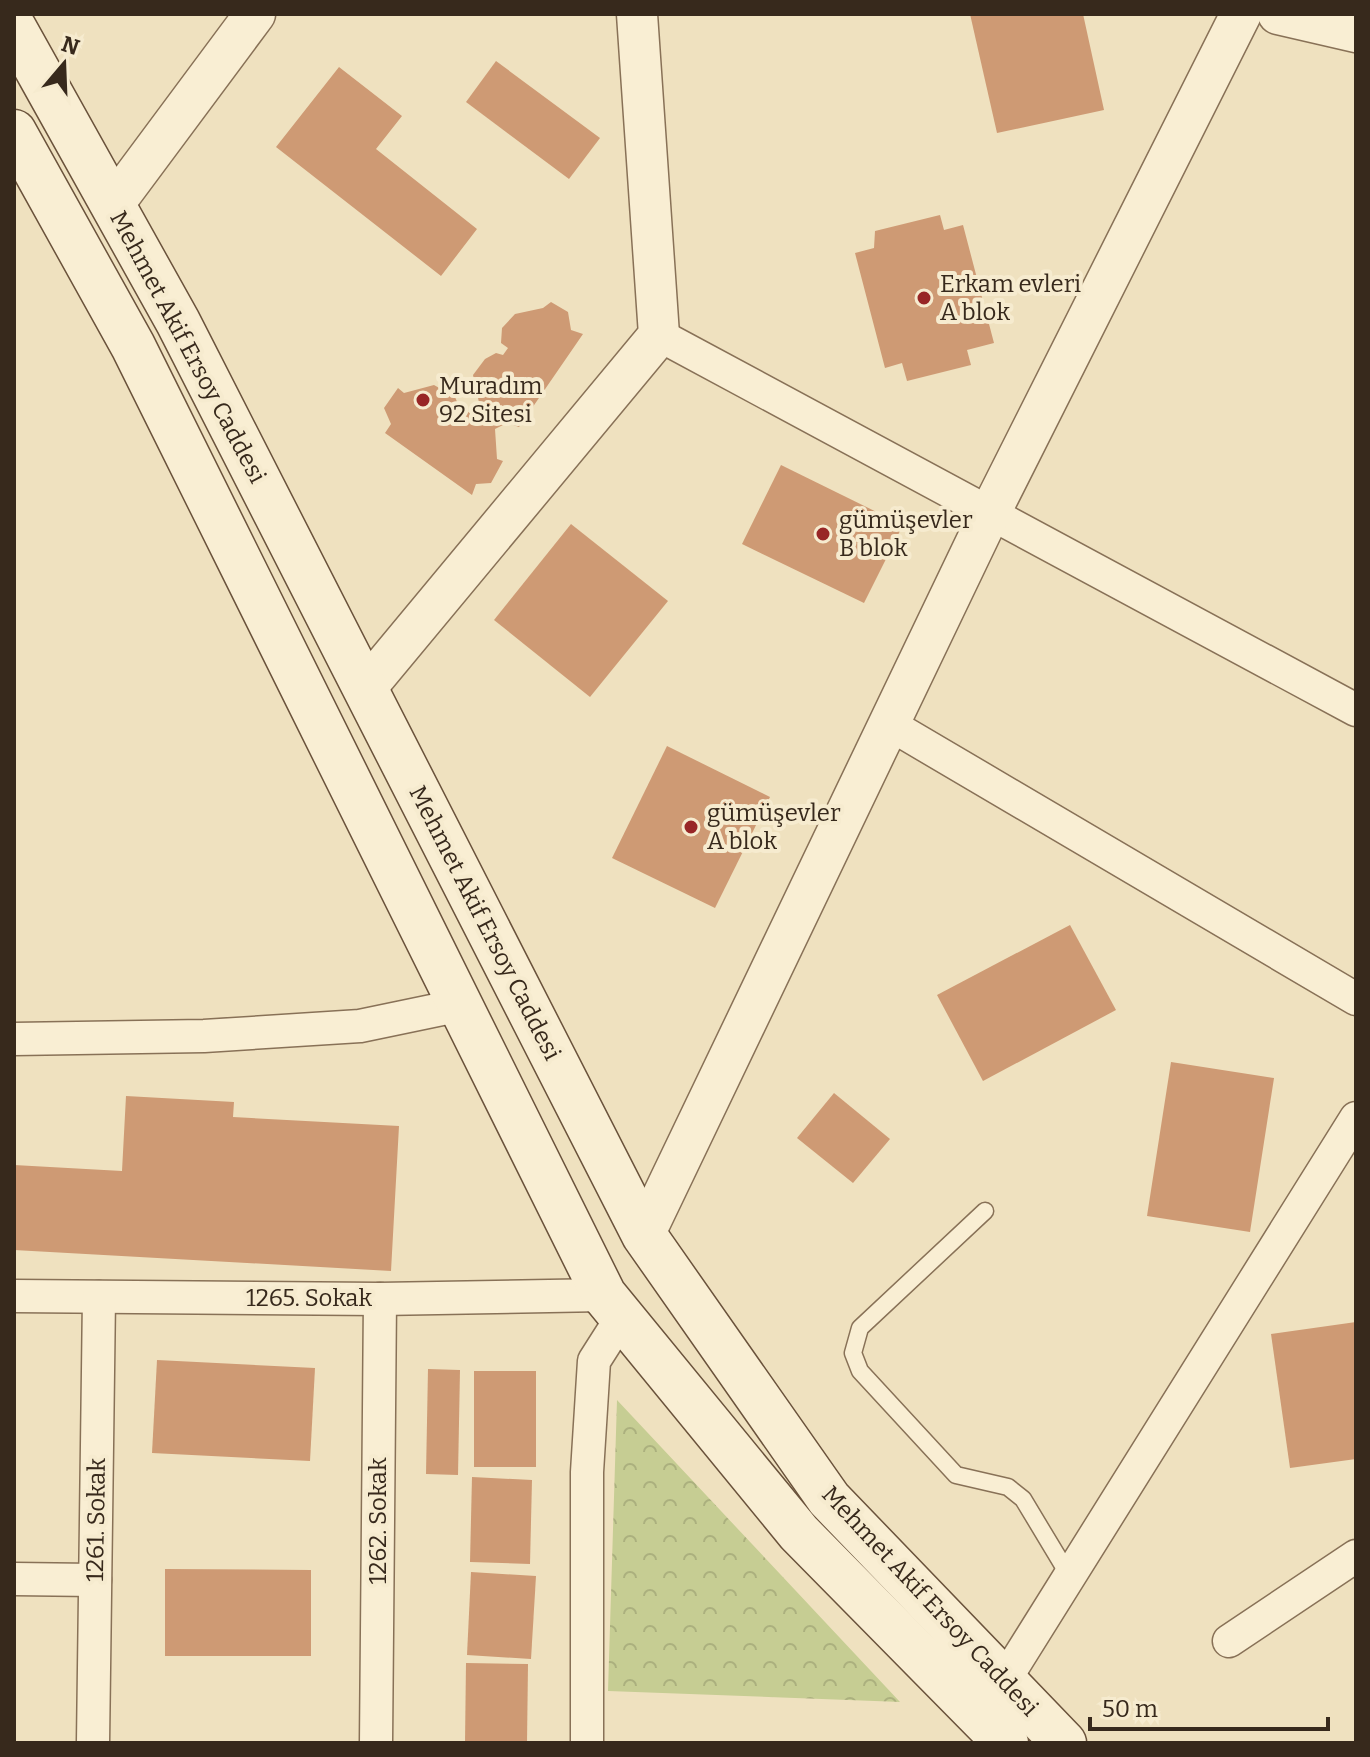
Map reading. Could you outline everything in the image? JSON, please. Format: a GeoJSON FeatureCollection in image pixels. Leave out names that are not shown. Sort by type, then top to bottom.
{"type":"FeatureCollection","features":[{"type":"Feature","properties":{"kind":"main road","name":"Mehmet Akif Ersoy Caddesi"},"geometry":{"type":"LineString","coordinates":[[14,28],[178,322],[644,1235],[829,1499],[994,1721]]}},
{"type":"Feature","properties":{"kind":"main road","name":"Mehmet Akif Ersoy Caddesi"},"geometry":{"type":"LineString","coordinates":[[14,132],[133,346],[613,1306],[799,1533],[994,1721],[1064,1743]]}},
{"type":"Feature","properties":{"kind":"main road"},"geometry":{"type":"LineString","coordinates":[[71,235],[113,205]]}},
{"type":"Feature","properties":{"kind":"main road"},"geometry":{"type":"LineString","coordinates":[[320,719],[365,689]]}},
{"type":"Feature","properties":{"kind":"main road"},"geometry":{"type":"LineString","coordinates":[[613,1306],[644,1235]]}},
{"type":"Feature","properties":{"kind":"street"},"geometry":{"type":"LineString","coordinates":[[113,205],[255,14]]}},
{"type":"Feature","properties":{"kind":"street"},"geometry":{"type":"LineString","coordinates":[[365,689],[659,335],[637,14]]}},
{"type":"Feature","properties":{"kind":"street"},"geometry":{"type":"LineString","coordinates":[[644,1235],[990,513],[1241,14]]}},
{"type":"Feature","properties":{"kind":"street"},"geometry":{"type":"LineString","coordinates":[[1278,14],[1356,32]]}},
{"type":"Feature","properties":{"kind":"street"},"geometry":{"type":"LineString","coordinates":[[659,335],[1356,710]]}},
{"type":"Feature","properties":{"kind":"street"},"geometry":{"type":"LineString","coordinates":[[889,724],[1356,999]]}},
{"type":"Feature","properties":{"kind":"street"},"geometry":{"type":"LineString","coordinates":[[14,1039],[204,1036],[345,1027],[461,1005]]}},
{"type":"Feature","properties":{"kind":"street"},"geometry":{"type":"LineString","coordinates":[[994,1721],[1070,1577],[1356,1118]]}},
{"type":"Feature","properties":{"kind":"street","name":"1265. Sokak"},"geometry":{"type":"LineString","coordinates":[[14,1296],[380,1299],[613,1306]]}},
{"type":"Feature","properties":{"kind":"street","name":"1261. Sokak"},"geometry":{"type":"LineString","coordinates":[[93,1743],[99,1297]]}},
{"type":"Feature","properties":{"kind":"street","name":"1262. Sokak"},"geometry":{"type":"LineString","coordinates":[[376,1743],[380,1299]]}},
{"type":"Feature","properties":{"kind":"street"},"geometry":{"type":"LineString","coordinates":[[587,1743],[587,1472],[594,1361],[613,1306]]}},
{"type":"Feature","properties":{"kind":"street"},"geometry":{"type":"LineString","coordinates":[[1229,1641],[1356,1556]]}},
{"type":"Feature","properties":{"kind":"street"},"geometry":{"type":"LineString","coordinates":[[14,1579],[95,1580]]}},
{"type":"Feature","properties":{"kind":"lane"},"geometry":{"type":"LineString","coordinates":[[985,1211],[860,1328],[853,1353],[860,1371],[956,1475],[1008,1487],[1023,1499],[1070,1577]]}},
{"type":"Feature","properties":{"kind":"green space"},"geometry":{"type":"Polygon","coordinates":[[[617,1400],[900,1702],[608,1691],[617,1400]]]}},
{"type":"Feature","properties":{"kind":"building"},"geometry":{"type":"Polygon","coordinates":[[[970,14],[1083,14],[1104,110],[997,133],[970,14]]]}},
{"type":"Feature","properties":{"kind":"building"},"geometry":{"type":"Polygon","coordinates":[[[496,61],[600,138],[569,179],[466,102],[496,61]]]}},
{"type":"Feature","properties":{"kind":"building"},"geometry":{"type":"Polygon","coordinates":[[[339,67],[402,116],[376,149],[477,229],[441,276],[276,147],[339,67]]]}},
{"type":"Feature","properties":{"kind":"building","name":"Erkam evleri A blok"},"geometry":{"type":"Polygon","coordinates":[[[940,215],[944,230],[963,225],[994,343],[967,350],[971,365],[907,381],[902,363],[885,368],[855,253],[874,248],[875,231],[940,215]]]}},
{"type":"Feature","properties":{"kind":"building","name":"Muradım 92 Sitesi"},"geometry":{"type":"Polygon","coordinates":[[[551,302],[568,312],[571,330],[583,334],[519,427],[507,423],[495,429],[497,459],[503,461],[491,483],[476,484],[472,495],[385,433],[391,424],[384,408],[398,388],[404,393],[434,385],[455,397],[458,404],[454,414],[463,421],[468,412],[474,415],[480,407],[473,375],[485,359],[496,353],[503,355],[508,348],[501,343],[502,328],[515,314],[543,308],[551,302]]]}},
{"type":"Feature","properties":{"kind":"building","name":"gümüşevler B blok"},"geometry":{"type":"Polygon","coordinates":[[[781,465],[903,525],[864,603],[742,544],[781,465]]]}},
{"type":"Feature","properties":{"kind":"building"},"geometry":{"type":"Polygon","coordinates":[[[571,524],[668,601],[590,697],[494,620],[571,524]]]}},
{"type":"Feature","properties":{"kind":"building","name":"gümüşevler A blok"},"geometry":{"type":"Polygon","coordinates":[[[667,746],[770,797],[715,908],[612,858],[667,746]]]}},
{"type":"Feature","properties":{"kind":"building"},"geometry":{"type":"Polygon","coordinates":[[[1070,925],[1116,1010],[983,1081],[937,995],[1070,925]]]}},
{"type":"Feature","properties":{"kind":"building"},"geometry":{"type":"Polygon","coordinates":[[[1171,1062],[1274,1078],[1250,1232],[1147,1216],[1171,1062]]]}},
{"type":"Feature","properties":{"kind":"building"},"geometry":{"type":"Polygon","coordinates":[[[834,1093],[890,1139],[853,1183],[797,1138],[834,1093]]]}},
{"type":"Feature","properties":{"kind":"building"},"geometry":{"type":"Polygon","coordinates":[[[126,1096],[234,1102],[233,1117],[399,1126],[391,1271],[14,1250],[14,1165],[122,1171],[126,1096]]]}},
{"type":"Feature","properties":{"kind":"building"},"geometry":{"type":"Polygon","coordinates":[[[1356,1322],[1356,1459],[1290,1468],[1271,1334],[1356,1322]]]}},
{"type":"Feature","properties":{"kind":"building"},"geometry":{"type":"Polygon","coordinates":[[[157,1360],[315,1368],[310,1461],[152,1453],[157,1360]]]}},
{"type":"Feature","properties":{"kind":"building"},"geometry":{"type":"Polygon","coordinates":[[[428,1369],[460,1370],[458,1475],[426,1474],[428,1369]]]}},
{"type":"Feature","properties":{"kind":"building"},"geometry":{"type":"Polygon","coordinates":[[[474,1371],[536,1371],[536,1467],[474,1467],[474,1371]]]}},
{"type":"Feature","properties":{"kind":"building"},"geometry":{"type":"Polygon","coordinates":[[[472,1477],[532,1480],[530,1564],[470,1562],[472,1477]]]}},
{"type":"Feature","properties":{"kind":"building"},"geometry":{"type":"Polygon","coordinates":[[[165,1569],[311,1570],[311,1656],[165,1656],[165,1569]]]}},
{"type":"Feature","properties":{"kind":"building"},"geometry":{"type":"Polygon","coordinates":[[[471,1572],[536,1576],[531,1659],[467,1655],[471,1572]]]}},
{"type":"Feature","properties":{"kind":"building"},"geometry":{"type":"Polygon","coordinates":[[[466,1663],[528,1664],[527,1743],[465,1743],[466,1663]]]}},
{"type":"Feature","properties":{"kind":"place","name":"Erkam evleri A blok"},"geometry":{"type":"Point","coordinates":[924,298]}},
{"type":"Feature","properties":{"kind":"place","name":"Muradım 92 Sitesi"},"geometry":{"type":"Point","coordinates":[423,400]}},
{"type":"Feature","properties":{"kind":"place","name":"gümüşevler B blok"},"geometry":{"type":"Point","coordinates":[823,534]}},
{"type":"Feature","properties":{"kind":"place","name":"gümüşevler A blok"},"geometry":{"type":"Point","coordinates":[691,827]}}]}
